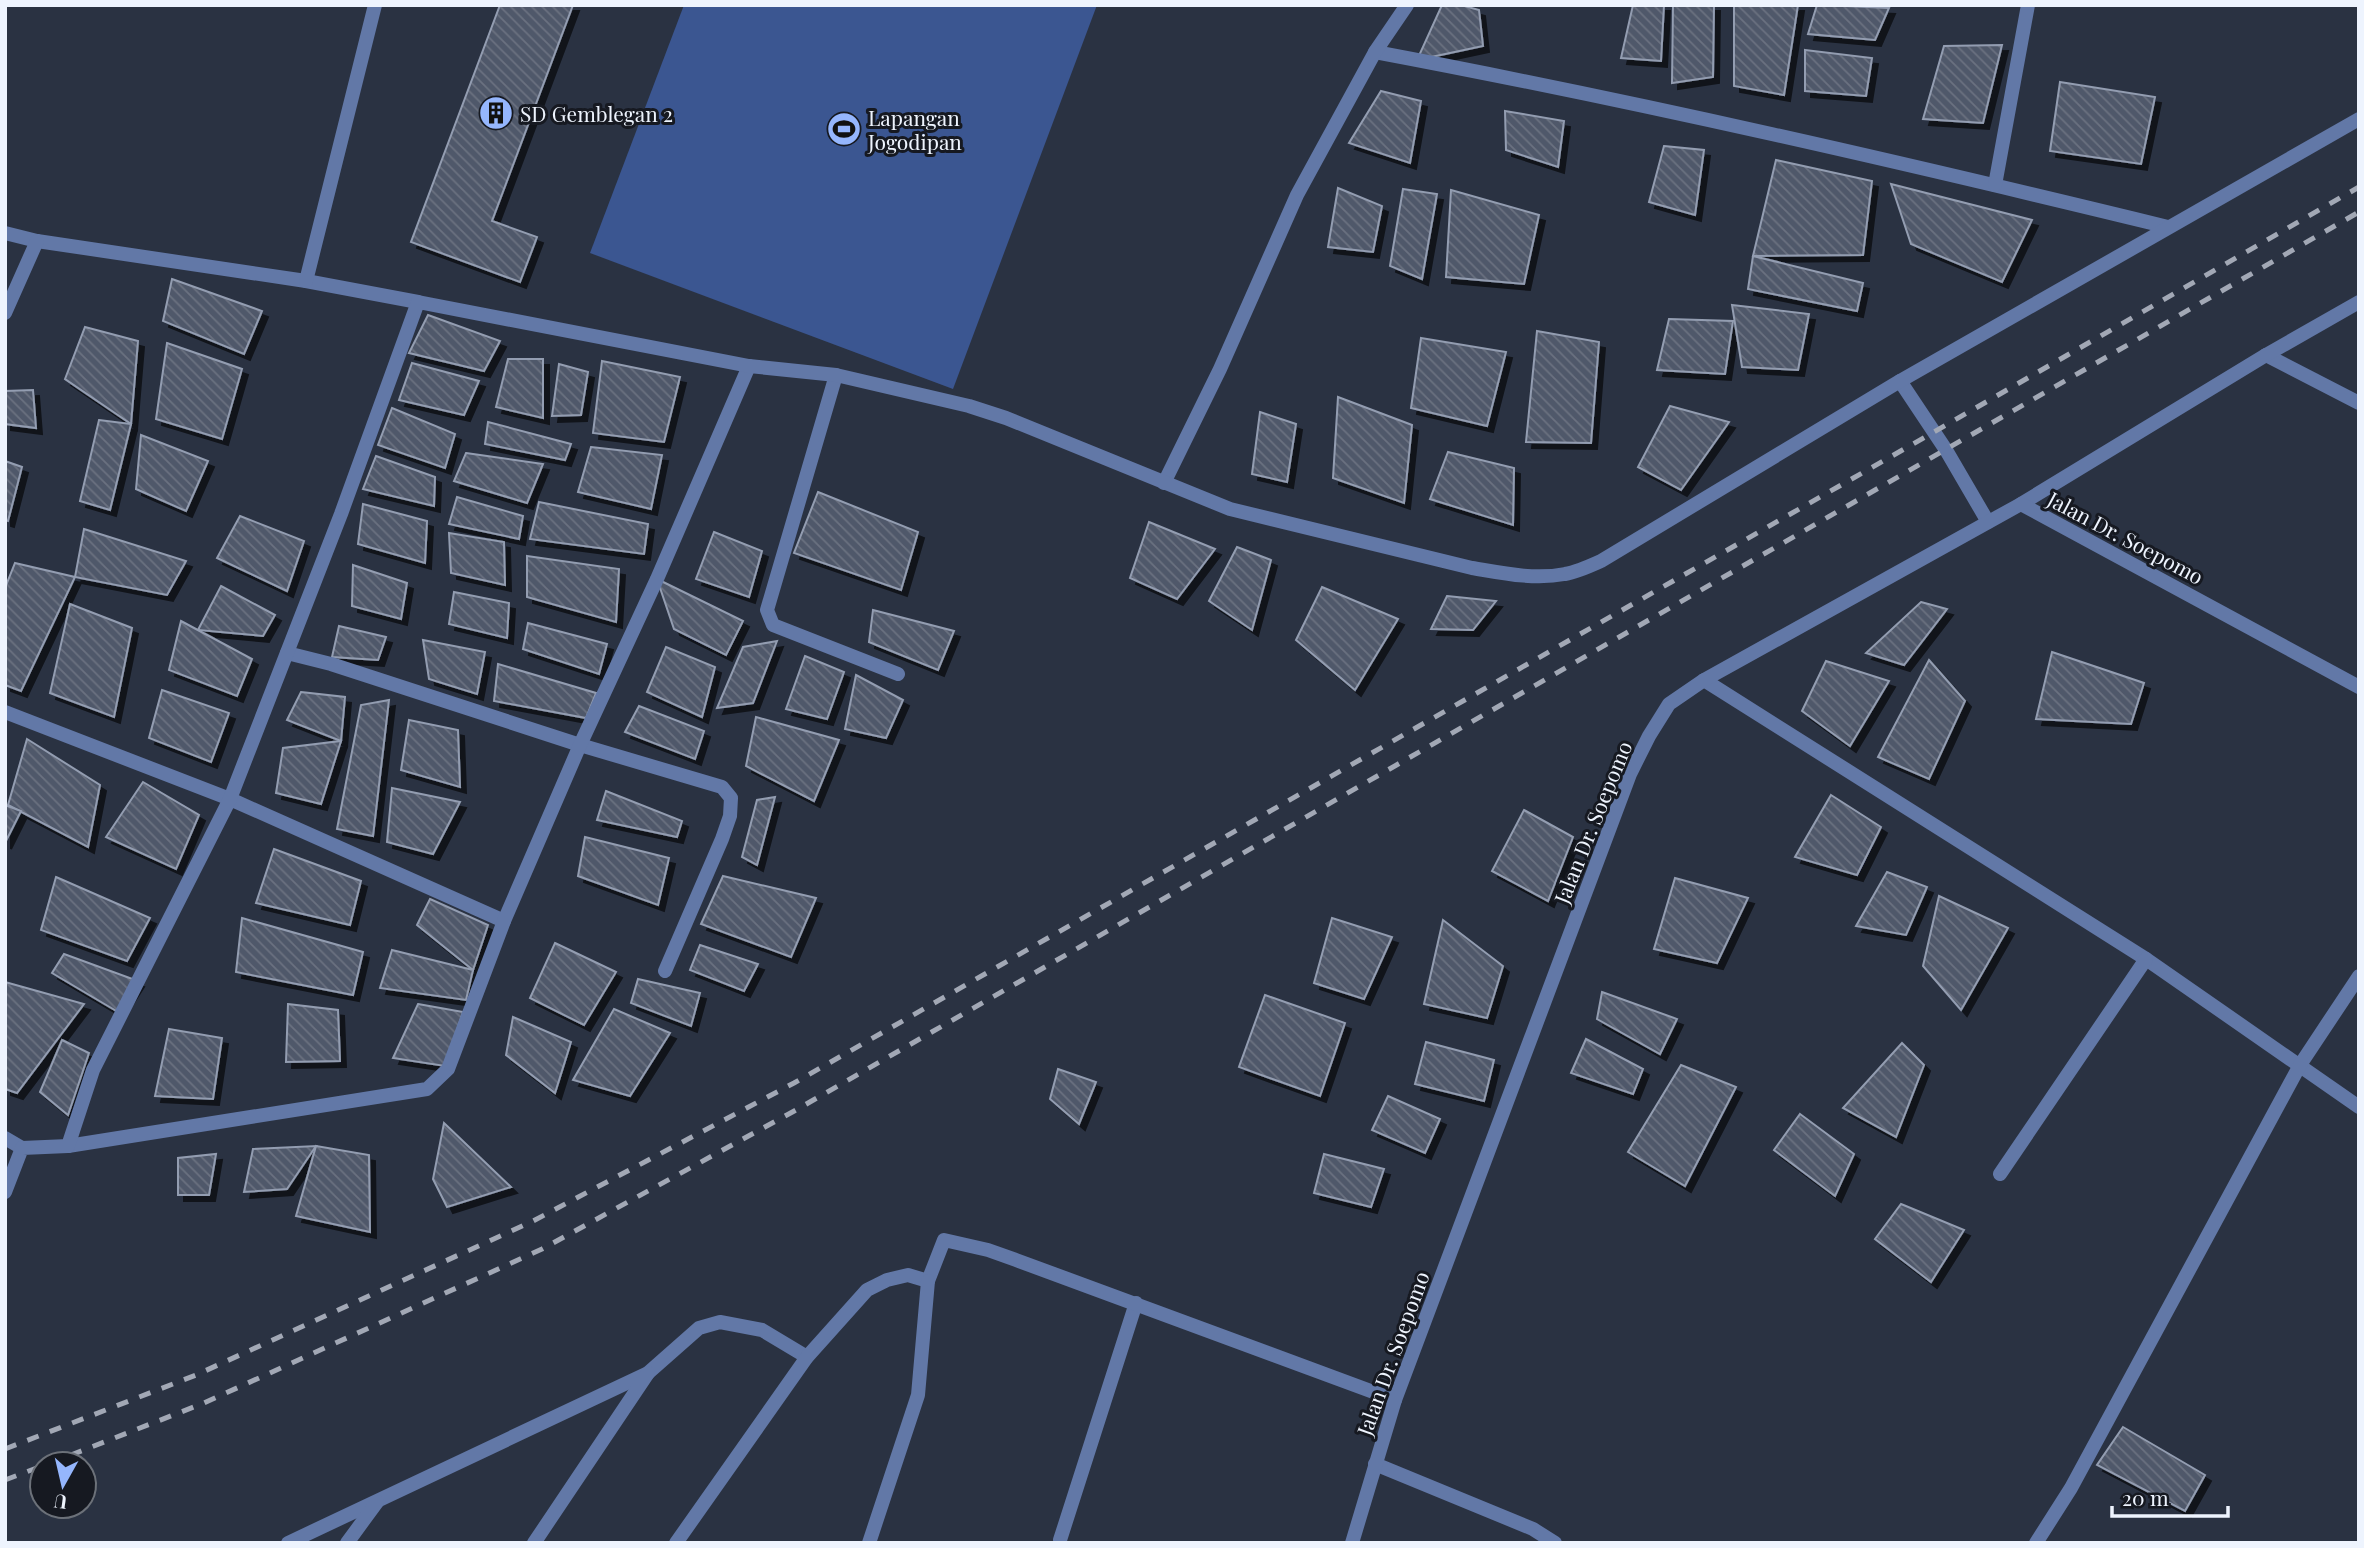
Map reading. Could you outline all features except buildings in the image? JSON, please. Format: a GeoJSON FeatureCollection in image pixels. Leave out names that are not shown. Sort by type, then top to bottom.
{"type":"FeatureCollection","features":[{"type":"Feature","properties":{"kind":"street"},"geometry":{"type":"LineString","coordinates":[[306,281],[375,5]]}},
{"type":"Feature","properties":{"kind":"street"},"geometry":{"type":"LineString","coordinates":[[1164,482],[1220,369],[1297,195],[1375,52],[1407,5]]}},
{"type":"Feature","properties":{"kind":"street"},"geometry":{"type":"LineString","coordinates":[[1995,185],[2028,5]]}},
{"type":"Feature","properties":{"kind":"street"},"geometry":{"type":"LineString","coordinates":[[1375,52],[1871,155],[2168,227]]}},
{"type":"Feature","properties":{"kind":"street"},"geometry":{"type":"LineString","coordinates":[[5,233],[37,241],[306,281],[749,366],[835,375],[969,406],[1006,418],[1230,509],[1472,568],[1544,576],[1567,574],[1601,562],[1900,381],[2359,119]]}},
{"type":"Feature","properties":{"kind":"street"},"geometry":{"type":"LineString","coordinates":[[5,313],[37,241]]}},
{"type":"Feature","properties":{"kind":"street"},"geometry":{"type":"LineString","coordinates":[[68,1146],[93,1070],[230,799],[341,513],[418,302]]}},
{"type":"Feature","properties":{"kind":"street"},"geometry":{"type":"LineString","coordinates":[[2021,504],[2266,355],[2359,302]]}},
{"type":"Feature","properties":{"kind":"street"},"geometry":{"type":"LineString","coordinates":[[2266,355],[2359,403]]}},
{"type":"Feature","properties":{"kind":"street"},"geometry":{"type":"LineString","coordinates":[[5,1138],[22,1148],[68,1146],[427,1089],[448,1069],[504,921],[749,366]]}},
{"type":"Feature","properties":{"kind":"street"},"geometry":{"type":"LineString","coordinates":[[835,375],[767,610],[773,625],[898,674]]}},
{"type":"Feature","properties":{"kind":"street"},"geometry":{"type":"LineString","coordinates":[[1900,381],[1946,450],[1988,522]]}},
{"type":"Feature","properties":{"kind":"street","name":"Jalan Dr. Soepomo"},"geometry":{"type":"LineString","coordinates":[[1352,1543],[1395,1400],[1630,774],[1669,704],[1704,680],[2021,504],[2359,687]]}},
{"type":"Feature","properties":{"kind":"street"},"geometry":{"type":"LineString","coordinates":[[287,653],[331,664],[580,745],[722,786],[731,798],[730,816],[665,971]]}},
{"type":"Feature","properties":{"kind":"street"},"geometry":{"type":"LineString","coordinates":[[1704,680],[2146,959],[2359,1107]]}},
{"type":"Feature","properties":{"kind":"street"},"geometry":{"type":"LineString","coordinates":[[5,712],[230,799],[504,921]]}},
{"type":"Feature","properties":{"kind":"street"},"geometry":{"type":"LineString","coordinates":[[2000,1174],[2146,959]]}},
{"type":"Feature","properties":{"kind":"street"},"geometry":{"type":"LineString","coordinates":[[2036,1543],[2071,1488],[2300,1065],[2359,976]]}},
{"type":"Feature","properties":{"kind":"street"},"geometry":{"type":"LineString","coordinates":[[5,1192],[22,1148]]}},
{"type":"Feature","properties":{"kind":"street"},"geometry":{"type":"LineString","coordinates":[[869,1543],[918,1395],[928,1282],[944,1240],[988,1250],[1395,1400]]}},
{"type":"Feature","properties":{"kind":"street"},"geometry":{"type":"LineString","coordinates":[[676,1543],[807,1357],[867,1290],[887,1280],[908,1275],[928,1282]]}},
{"type":"Feature","properties":{"kind":"street"},"geometry":{"type":"LineString","coordinates":[[1060,1540],[1136,1303]]}},
{"type":"Feature","properties":{"kind":"street"},"geometry":{"type":"LineString","coordinates":[[534,1543],[648,1373],[699,1328],[720,1322],[762,1330],[807,1357]]}},
{"type":"Feature","properties":{"kind":"street"},"geometry":{"type":"LineString","coordinates":[[288,1543],[648,1373]]}},
{"type":"Feature","properties":{"kind":"street"},"geometry":{"type":"LineString","coordinates":[[1375,1464],[1533,1530],[1555,1543]]}},
{"type":"Feature","properties":{"kind":"street"},"geometry":{"type":"LineString","coordinates":[[347,1543],[378,1500]]}},
{"type":"Feature","properties":{"kind":"shaded area","name":"Lapangan Jogodipan"},"geometry":{"type":"Polygon","coordinates":[[[684,5],[1097,5],[953,389],[590,253],[684,5]]]}},
{"type":"Feature","properties":{"kind":"railway"},"geometry":{"type":"LineString","coordinates":[[5,1449],[196,1375],[533,1221],[794,1083],[2359,187]]}},
{"type":"Feature","properties":{"kind":"railway"},"geometry":{"type":"LineString","coordinates":[[84,1450],[204,1403],[542,1249],[796,1110],[2359,212]]}},
{"type":"Feature","properties":{"kind":"railway"},"geometry":{"type":"LineString","coordinates":[[5,1480],[28,1471]]}},
{"type":"Feature","properties":{"kind":"place","name":"SD Gemblegan 2"},"geometry":{"type":"Point","coordinates":[496,113]}},
{"type":"Feature","properties":{"kind":"place","name":"Lapangan Jogodipan"},"geometry":{"type":"Point","coordinates":[844,129]}}]}
